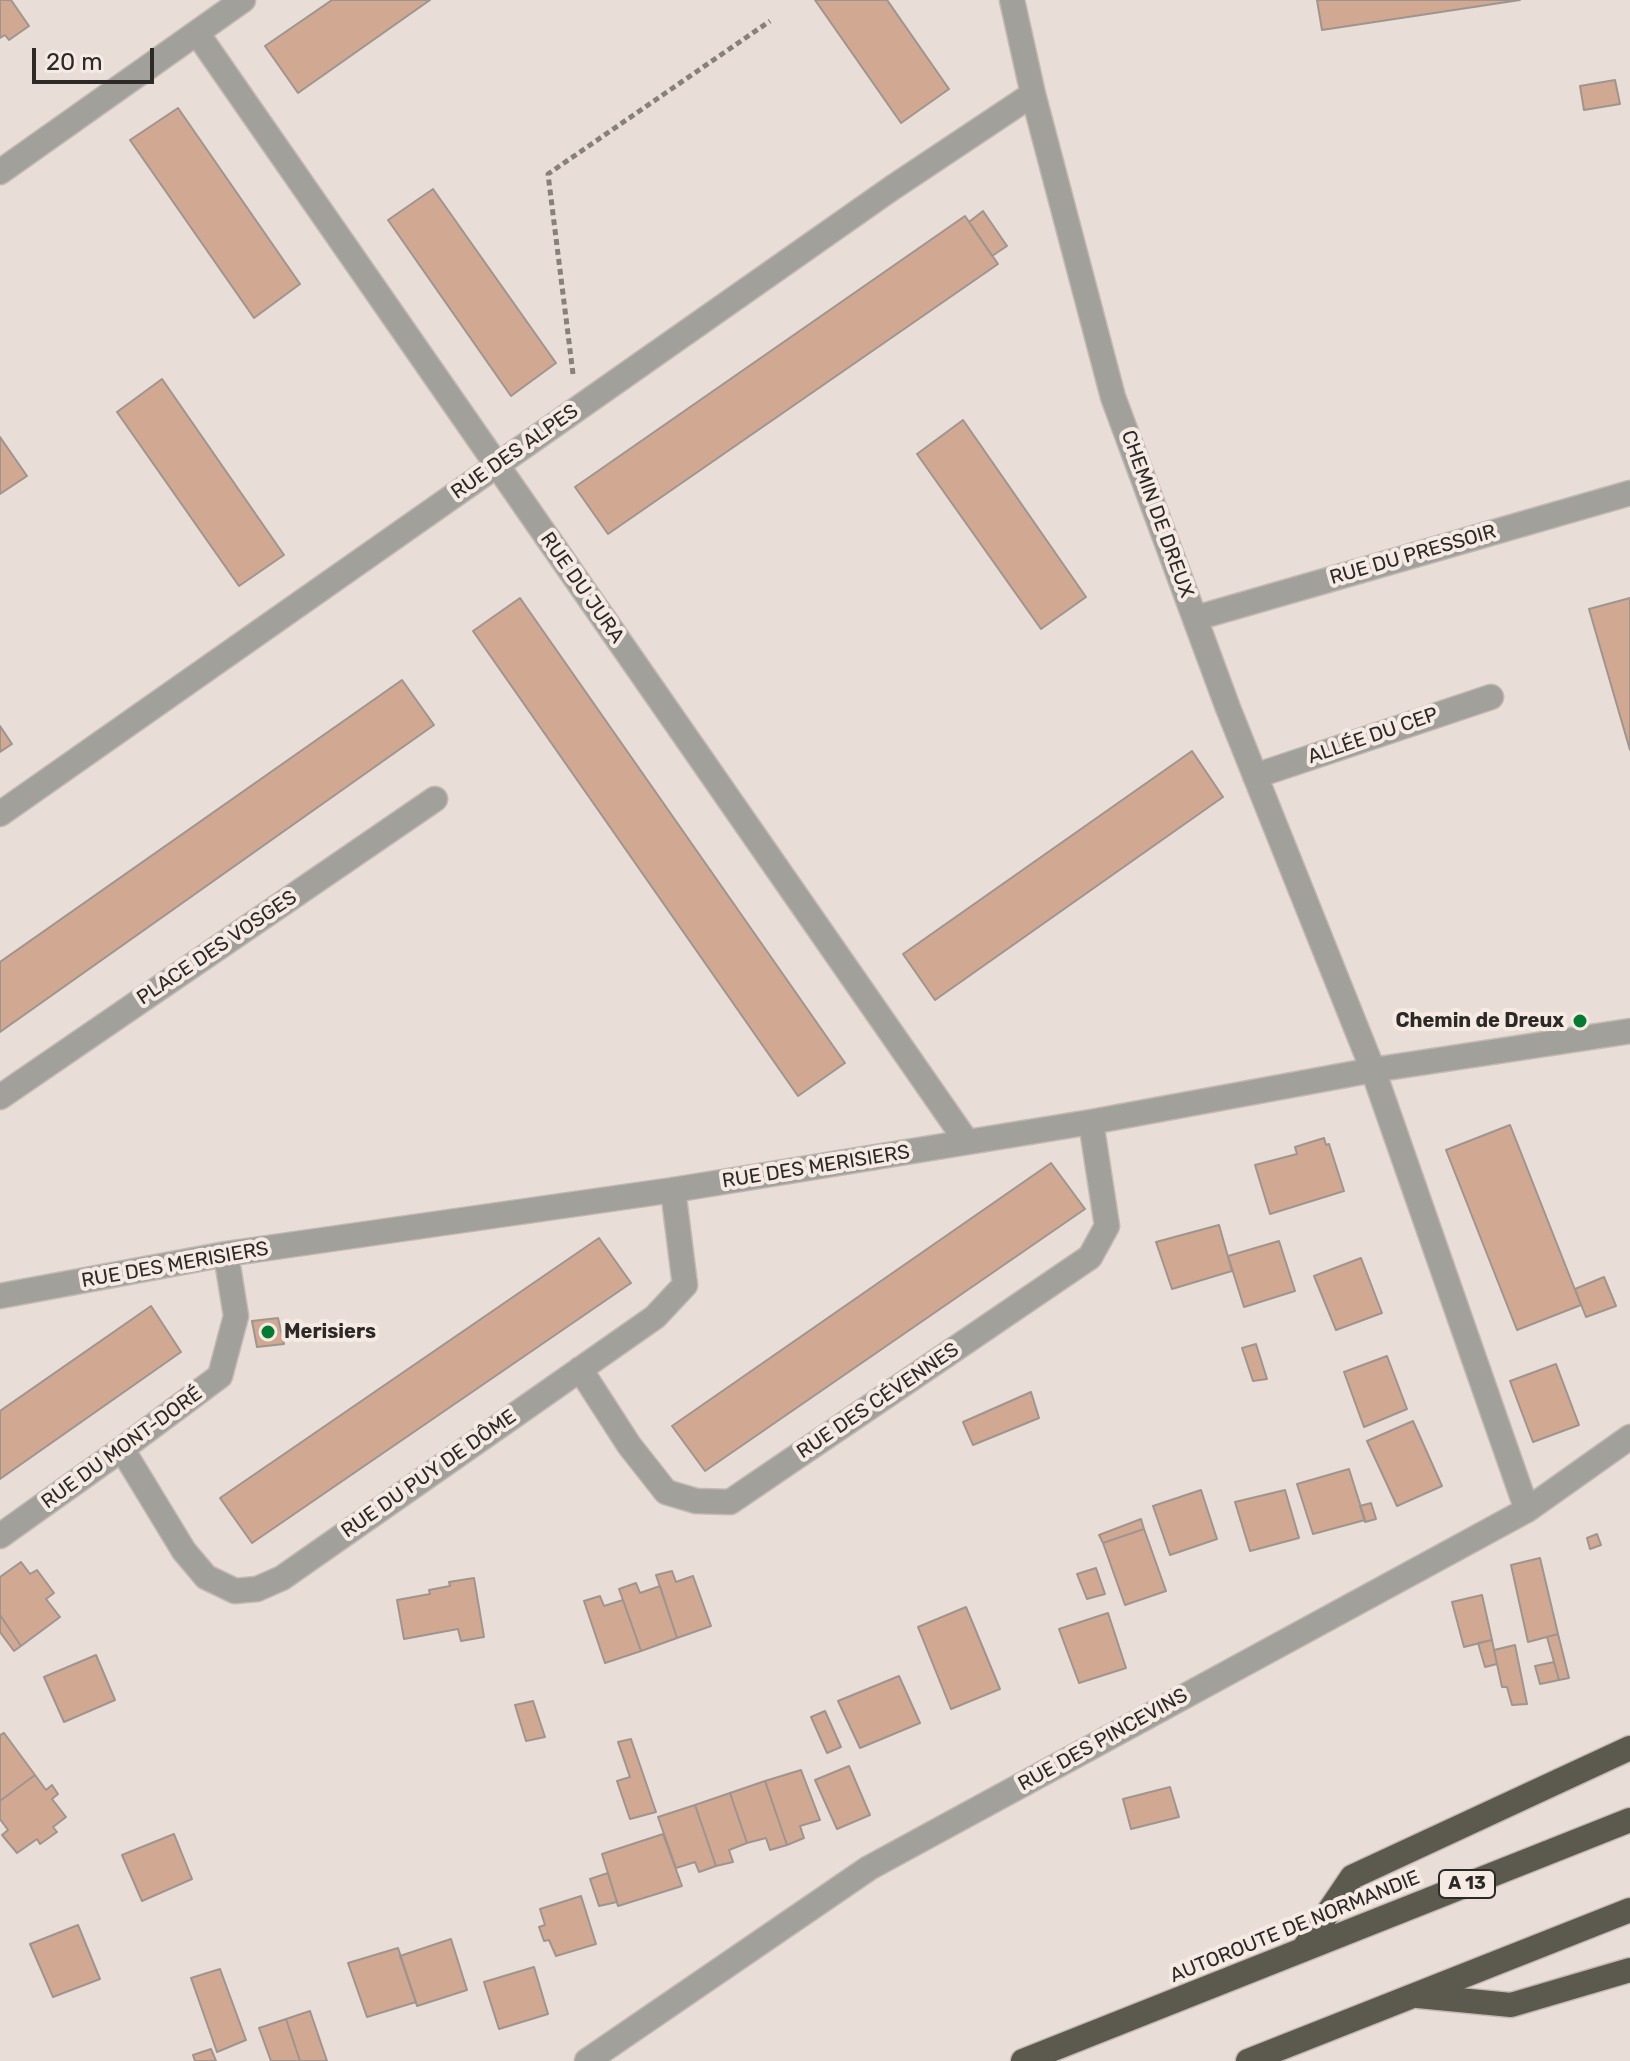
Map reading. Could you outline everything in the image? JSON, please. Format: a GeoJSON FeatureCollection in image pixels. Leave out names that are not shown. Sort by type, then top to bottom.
{"type":"FeatureCollection","features":[{"type":"Feature","properties":{"kind":"highway"},"geometry":{"type":"LineString","coordinates":[[1304,1948],[1352,1877],[1630,1748]]}},
{"type":"Feature","properties":{"kind":"highway","name":"AUTOROUTE DE NORMANDIE"},"geometry":{"type":"LineString","coordinates":[[1023,2061],[1630,1820]]}},
{"type":"Feature","properties":{"kind":"highway"},"geometry":{"type":"LineString","coordinates":[[1248,2061],[1630,1910]]}},
{"type":"Feature","properties":{"kind":"highway"},"geometry":{"type":"LineString","coordinates":[[1412,1995],[1511,2005],[1630,1970]]}},
{"type":"Feature","properties":{"kind":"street"},"geometry":{"type":"LineString","coordinates":[[0,172],[243,0]]}},
{"type":"Feature","properties":{"kind":"street","name":"CHEMIN DE DREUX"},"geometry":{"type":"LineString","coordinates":[[1012,0],[1033,94],[1113,397],[1255,776],[1373,1070],[1527,1510]]}},
{"type":"Feature","properties":{"kind":"street","name":"RUE DU JURA"},"geometry":{"type":"LineString","coordinates":[[197,33],[967,1142]]}},
{"type":"Feature","properties":{"kind":"street","name":"RUE DES ALPES"},"geometry":{"type":"LineString","coordinates":[[0,814],[892,188],[1033,94]]}},
{"type":"Feature","properties":{"kind":"street","name":"RUE DU PRESSOIR"},"geometry":{"type":"LineString","coordinates":[[1196,618],[1630,493]]}},
{"type":"Feature","properties":{"kind":"street","name":"ALLÉE DU CEP"},"geometry":{"type":"LineString","coordinates":[[1255,776],[1491,697]]}},
{"type":"Feature","properties":{"kind":"street","name":"PLACE DES VOSGES"},"geometry":{"type":"LineString","coordinates":[[0,1097],[435,799]]}},
{"type":"Feature","properties":{"kind":"street","name":"RUE DES MERISIERS"},"geometry":{"type":"LineString","coordinates":[[0,1296],[226,1254],[673,1190],[1091,1122],[1373,1070],[1630,1031]]}},
{"type":"Feature","properties":{"kind":"street","name":"RUE DES CÉVENNES"},"geometry":{"type":"LineString","coordinates":[[580,1369],[629,1445],[666,1492],[696,1501],[730,1502],[1090,1257],[1107,1226],[1091,1122]]}},
{"type":"Feature","properties":{"kind":"street","name":"RUE DU PUY DE DÔME"},"geometry":{"type":"LineString","coordinates":[[122,1449],[184,1551],[206,1577],[235,1591],[257,1589],[282,1578],[655,1317],[685,1285],[673,1190]]}},
{"type":"Feature","properties":{"kind":"street","name":"RUE DU MONT-DORÉ"},"geometry":{"type":"LineString","coordinates":[[0,1536],[220,1376],[236,1316],[226,1254]]}},
{"type":"Feature","properties":{"kind":"street","name":"RUE DES PINCEVINS"},"geometry":{"type":"LineString","coordinates":[[587,2061],[869,1868],[1527,1510],[1630,1437]]}},
{"type":"Feature","properties":{"kind":"path"},"geometry":{"type":"LineString","coordinates":[[577,408],[548,174],[770,21]]}},
{"type":"Feature","properties":{"kind":"building"},"geometry":{"type":"Polygon","coordinates":[[[0,0],[11,0],[29,26],[9,40],[5,35],[0,38],[0,0]]]}},
{"type":"Feature","properties":{"kind":"building"},"geometry":{"type":"Polygon","coordinates":[[[332,0],[430,0],[298,93],[265,46],[332,0]]]}},
{"type":"Feature","properties":{"kind":"building"},"geometry":{"type":"Polygon","coordinates":[[[815,0],[887,0],[949,89],[901,123],[815,0]]]}},
{"type":"Feature","properties":{"kind":"building"},"geometry":{"type":"Polygon","coordinates":[[[1317,0],[1520,0],[1322,30],[1317,0]]]}},
{"type":"Feature","properties":{"kind":"building"},"geometry":{"type":"Polygon","coordinates":[[[1615,80],[1620,104],[1584,110],[1580,86],[1615,80]]]}},
{"type":"Feature","properties":{"kind":"building"},"geometry":{"type":"Polygon","coordinates":[[[178,108],[300,284],[254,318],[130,140],[178,108]]]}},
{"type":"Feature","properties":{"kind":"building"},"geometry":{"type":"Polygon","coordinates":[[[433,189],[556,363],[511,396],[388,220],[433,189]]]}},
{"type":"Feature","properties":{"kind":"building"},"geometry":{"type":"Polygon","coordinates":[[[983,211],[1007,246],[992,256],[969,222],[983,211]]]}},
{"type":"Feature","properties":{"kind":"building"},"geometry":{"type":"Polygon","coordinates":[[[965,216],[998,264],[608,534],[575,487],[965,216]]]}},
{"type":"Feature","properties":{"kind":"building"},"geometry":{"type":"Polygon","coordinates":[[[162,379],[284,555],[239,586],[117,412],[162,379]]]}},
{"type":"Feature","properties":{"kind":"building"},"geometry":{"type":"Polygon","coordinates":[[[963,420],[1086,597],[1041,629],[917,454],[963,420]]]}},
{"type":"Feature","properties":{"kind":"building"},"geometry":{"type":"Polygon","coordinates":[[[0,437],[27,476],[0,494],[0,437]]]}},
{"type":"Feature","properties":{"kind":"building"},"geometry":{"type":"Polygon","coordinates":[[[520,598],[845,1063],[798,1096],[473,631],[520,598]]]}},
{"type":"Feature","properties":{"kind":"building"},"geometry":{"type":"Polygon","coordinates":[[[1630,598],[1630,750],[1589,609],[1630,598]]]}},
{"type":"Feature","properties":{"kind":"building"},"geometry":{"type":"Polygon","coordinates":[[[402,680],[434,725],[0,1032],[0,962],[402,680]]]}},
{"type":"Feature","properties":{"kind":"building"},"geometry":{"type":"Polygon","coordinates":[[[0,726],[12,744],[0,752],[0,726]]]}},
{"type":"Feature","properties":{"kind":"building"},"geometry":{"type":"Polygon","coordinates":[[[1192,751],[1223,797],[935,1000],[903,954],[1192,751]]]}},
{"type":"Feature","properties":{"kind":"building"},"geometry":{"type":"Polygon","coordinates":[[[1510,1125],[1581,1305],[1517,1330],[1446,1150],[1510,1125]]]}},
{"type":"Feature","properties":{"kind":"building"},"geometry":{"type":"Polygon","coordinates":[[[1324,1138],[1326,1145],[1329,1144],[1344,1191],[1270,1214],[1255,1165],[1297,1154],[1295,1147],[1324,1138]]]}},
{"type":"Feature","properties":{"kind":"building"},"geometry":{"type":"Polygon","coordinates":[[[1051,1163],[1085,1209],[705,1471],[672,1426],[1051,1163]]]}},
{"type":"Feature","properties":{"kind":"building"},"geometry":{"type":"Polygon","coordinates":[[[1219,1225],[1232,1271],[1172,1289],[1156,1242],[1219,1225]]]}},
{"type":"Feature","properties":{"kind":"building"},"geometry":{"type":"Polygon","coordinates":[[[599,1238],[631,1283],[252,1543],[220,1498],[599,1238]]]}},
{"type":"Feature","properties":{"kind":"building"},"geometry":{"type":"Polygon","coordinates":[[[1279,1241],[1295,1291],[1244,1307],[1228,1256],[1279,1241]]]}},
{"type":"Feature","properties":{"kind":"building"},"geometry":{"type":"Polygon","coordinates":[[[1361,1258],[1382,1313],[1336,1330],[1314,1276],[1361,1258]]]}},
{"type":"Feature","properties":{"kind":"building"},"geometry":{"type":"Polygon","coordinates":[[[1604,1277],[1616,1306],[1586,1317],[1575,1289],[1604,1277]]]}},
{"type":"Feature","properties":{"kind":"building"},"geometry":{"type":"Polygon","coordinates":[[[151,1306],[181,1352],[0,1479],[0,1411],[151,1306]]]}},
{"type":"Feature","properties":{"kind":"building","name":"Merisiers"},"geometry":{"type":"Polygon","coordinates":[[[278,1318],[284,1344],[257,1347],[252,1321],[278,1318]]]}},
{"type":"Feature","properties":{"kind":"building"},"geometry":{"type":"Polygon","coordinates":[[[1256,1344],[1267,1379],[1253,1381],[1242,1348],[1256,1344]]]}},
{"type":"Feature","properties":{"kind":"building"},"geometry":{"type":"Polygon","coordinates":[[[1387,1356],[1407,1409],[1364,1427],[1344,1372],[1387,1356]]]}},
{"type":"Feature","properties":{"kind":"building"},"geometry":{"type":"Polygon","coordinates":[[[1556,1364],[1579,1425],[1533,1442],[1510,1381],[1556,1364]]]}},
{"type":"Feature","properties":{"kind":"building"},"geometry":{"type":"Polygon","coordinates":[[[1031,1392],[1039,1418],[973,1445],[963,1422],[1031,1392]]]}},
{"type":"Feature","properties":{"kind":"building"},"geometry":{"type":"Polygon","coordinates":[[[1413,1421],[1442,1486],[1397,1506],[1367,1441],[1413,1421]]]}},
{"type":"Feature","properties":{"kind":"building"},"geometry":{"type":"Polygon","coordinates":[[[1349,1469],[1365,1520],[1313,1534],[1297,1484],[1349,1469]]]}},
{"type":"Feature","properties":{"kind":"building"},"geometry":{"type":"Polygon","coordinates":[[[1201,1490],[1217,1539],[1170,1555],[1153,1506],[1201,1490]]]}},
{"type":"Feature","properties":{"kind":"building"},"geometry":{"type":"Polygon","coordinates":[[[1285,1490],[1299,1538],[1250,1551],[1235,1502],[1285,1490]]]}},
{"type":"Feature","properties":{"kind":"building"},"geometry":{"type":"Polygon","coordinates":[[[1371,1503],[1376,1519],[1365,1522],[1360,1506],[1371,1503]]]}},
{"type":"Feature","properties":{"kind":"building"},"geometry":{"type":"Polygon","coordinates":[[[1141,1519],[1144,1529],[1103,1543],[1099,1535],[1141,1519]]]}},
{"type":"Feature","properties":{"kind":"building"},"geometry":{"type":"Polygon","coordinates":[[[1144,1529],[1166,1591],[1125,1605],[1103,1543],[1144,1529]]]}},
{"type":"Feature","properties":{"kind":"building"},"geometry":{"type":"Polygon","coordinates":[[[1597,1534],[1601,1545],[1590,1549],[1587,1538],[1597,1534]]]}},
{"type":"Feature","properties":{"kind":"building"},"geometry":{"type":"Polygon","coordinates":[[[1540,1558],[1558,1634],[1528,1642],[1511,1565],[1540,1558]]]}},
{"type":"Feature","properties":{"kind":"building"},"geometry":{"type":"Polygon","coordinates":[[[21,1562],[30,1574],[37,1570],[54,1593],[46,1599],[60,1617],[21,1646],[0,1615],[0,1577],[21,1562]]]}},
{"type":"Feature","properties":{"kind":"building"},"geometry":{"type":"Polygon","coordinates":[[[1096,1568],[1105,1594],[1087,1599],[1077,1574],[1096,1568]]]}},
{"type":"Feature","properties":{"kind":"building"},"geometry":{"type":"Polygon","coordinates":[[[672,1571],[676,1582],[693,1576],[711,1626],[677,1638],[656,1575],[672,1571]]]}},
{"type":"Feature","properties":{"kind":"building"},"geometry":{"type":"Polygon","coordinates":[[[474,1578],[484,1637],[461,1641],[458,1629],[404,1639],[397,1600],[430,1594],[429,1590],[450,1586],[449,1582],[474,1578]]]}},
{"type":"Feature","properties":{"kind":"building"},"geometry":{"type":"Polygon","coordinates":[[[636,1583],[640,1593],[660,1586],[677,1638],[641,1651],[619,1589],[636,1583]]]}},
{"type":"Feature","properties":{"kind":"building"},"geometry":{"type":"Polygon","coordinates":[[[1482,1595],[1492,1640],[1464,1647],[1452,1602],[1482,1595]]]}},
{"type":"Feature","properties":{"kind":"building"},"geometry":{"type":"Polygon","coordinates":[[[600,1596],[604,1606],[623,1600],[641,1651],[605,1663],[584,1601],[600,1596]]]}},
{"type":"Feature","properties":{"kind":"building"},"geometry":{"type":"Polygon","coordinates":[[[966,1607],[1000,1689],[951,1709],[918,1627],[966,1607]]]}},
{"type":"Feature","properties":{"kind":"building"},"geometry":{"type":"Polygon","coordinates":[[[1108,1613],[1126,1668],[1079,1683],[1059,1629],[1108,1613]]]}},
{"type":"Feature","properties":{"kind":"building"},"geometry":{"type":"Polygon","coordinates":[[[0,1615],[21,1646],[14,1651],[0,1632],[0,1615]]]}},
{"type":"Feature","properties":{"kind":"building"},"geometry":{"type":"Polygon","coordinates":[[[1558,1634],[1569,1678],[1559,1680],[1547,1637],[1558,1634]]]}},
{"type":"Feature","properties":{"kind":"building"},"geometry":{"type":"Polygon","coordinates":[[[1492,1640],[1497,1664],[1485,1667],[1478,1643],[1492,1640]]]}},
{"type":"Feature","properties":{"kind":"building"},"geometry":{"type":"Polygon","coordinates":[[[1515,1645],[1527,1704],[1512,1705],[1507,1687],[1502,1687],[1494,1650],[1515,1645]]]}},
{"type":"Feature","properties":{"kind":"building"},"geometry":{"type":"Polygon","coordinates":[[[96,1655],[115,1700],[64,1722],[44,1677],[96,1655]]]}},
{"type":"Feature","properties":{"kind":"building"},"geometry":{"type":"Polygon","coordinates":[[[1554,1662],[1559,1680],[1540,1684],[1535,1666],[1554,1662]]]}},
{"type":"Feature","properties":{"kind":"building"},"geometry":{"type":"Polygon","coordinates":[[[899,1676],[920,1723],[860,1748],[838,1701],[899,1676]]]}},
{"type":"Feature","properties":{"kind":"building"},"geometry":{"type":"Polygon","coordinates":[[[533,1701],[545,1737],[526,1741],[515,1705],[533,1701]]]}},
{"type":"Feature","properties":{"kind":"building"},"geometry":{"type":"Polygon","coordinates":[[[825,1711],[841,1747],[827,1753],[811,1717],[825,1711]]]}},
{"type":"Feature","properties":{"kind":"building"},"geometry":{"type":"Polygon","coordinates":[[[4,1733],[35,1775],[0,1801],[0,1735],[4,1733]]]}},
{"type":"Feature","properties":{"kind":"building"},"geometry":{"type":"Polygon","coordinates":[[[631,1739],[656,1812],[630,1819],[617,1781],[630,1777],[618,1742],[631,1739]]]}},
{"type":"Feature","properties":{"kind":"building"},"geometry":{"type":"Polygon","coordinates":[[[849,1766],[870,1815],[837,1829],[815,1780],[849,1766]]]}},
{"type":"Feature","properties":{"kind":"building"},"geometry":{"type":"Polygon","coordinates":[[[801,1770],[820,1820],[800,1826],[804,1838],[787,1845],[765,1781],[801,1770]]]}},
{"type":"Feature","properties":{"kind":"building"},"geometry":{"type":"Polygon","coordinates":[[[35,1775],[46,1790],[52,1785],[58,1794],[52,1799],[66,1817],[53,1827],[57,1832],[40,1844],[37,1839],[17,1853],[2,1835],[8,1830],[0,1819],[0,1801],[35,1775]]]}},
{"type":"Feature","properties":{"kind":"building"},"geometry":{"type":"Polygon","coordinates":[[[765,1781],[787,1845],[770,1850],[766,1838],[747,1843],[730,1793],[765,1781]]]}},
{"type":"Feature","properties":{"kind":"building"},"geometry":{"type":"Polygon","coordinates":[[[1170,1787],[1179,1817],[1131,1829],[1123,1799],[1170,1787]]]}},
{"type":"Feature","properties":{"kind":"building"},"geometry":{"type":"Polygon","coordinates":[[[730,1793],[747,1843],[729,1850],[733,1862],[716,1866],[695,1805],[730,1793]]]}},
{"type":"Feature","properties":{"kind":"building"},"geometry":{"type":"Polygon","coordinates":[[[695,1805],[716,1866],[699,1872],[695,1862],[676,1868],[658,1817],[695,1805]]]}},
{"type":"Feature","properties":{"kind":"building"},"geometry":{"type":"Polygon","coordinates":[[[174,1834],[192,1879],[142,1901],[122,1855],[174,1834]]]}},
{"type":"Feature","properties":{"kind":"building"},"geometry":{"type":"Polygon","coordinates":[[[663,1834],[682,1886],[618,1906],[602,1854],[663,1834]]]}},
{"type":"Feature","properties":{"kind":"building"},"geometry":{"type":"Polygon","coordinates":[[[608,1873],[617,1902],[599,1906],[590,1879],[608,1873]]]}},
{"type":"Feature","properties":{"kind":"building"},"geometry":{"type":"Polygon","coordinates":[[[581,1896],[596,1944],[556,1956],[549,1940],[544,1941],[539,1927],[545,1925],[540,1909],[581,1896]]]}},
{"type":"Feature","properties":{"kind":"building"},"geometry":{"type":"Polygon","coordinates":[[[78,1925],[100,1979],[53,1997],[30,1944],[78,1925]]]}},
{"type":"Feature","properties":{"kind":"building"},"geometry":{"type":"Polygon","coordinates":[[[451,1939],[467,1990],[417,2006],[400,1956],[451,1939]]]}},
{"type":"Feature","properties":{"kind":"building"},"geometry":{"type":"Polygon","coordinates":[[[398,1948],[416,2002],[367,2017],[348,1963],[398,1948]]]}},
{"type":"Feature","properties":{"kind":"building"},"geometry":{"type":"Polygon","coordinates":[[[534,1967],[548,2014],[499,2029],[484,1982],[534,1967]]]}},
{"type":"Feature","properties":{"kind":"building"},"geometry":{"type":"Polygon","coordinates":[[[220,1969],[246,2040],[217,2052],[191,1978],[220,1969]]]}},
{"type":"Feature","properties":{"kind":"building"},"geometry":{"type":"Polygon","coordinates":[[[310,2011],[327,2061],[300,2061],[286,2019],[310,2011]]]}},
{"type":"Feature","properties":{"kind":"building"},"geometry":{"type":"Polygon","coordinates":[[[286,2019],[300,2061],[271,2061],[259,2028],[286,2019]]]}},
{"type":"Feature","properties":{"kind":"building"},"geometry":{"type":"Polygon","coordinates":[[[211,2049],[216,2061],[195,2061],[193,2055],[211,2049]]]}},
{"type":"Feature","properties":{"kind":"place","name":"Chemin de Dreux"},"geometry":{"type":"Point","coordinates":[1580,1021]}},
{"type":"Feature","properties":{"kind":"place","name":"Merisiers"},"geometry":{"type":"Point","coordinates":[268,1332]}}]}
